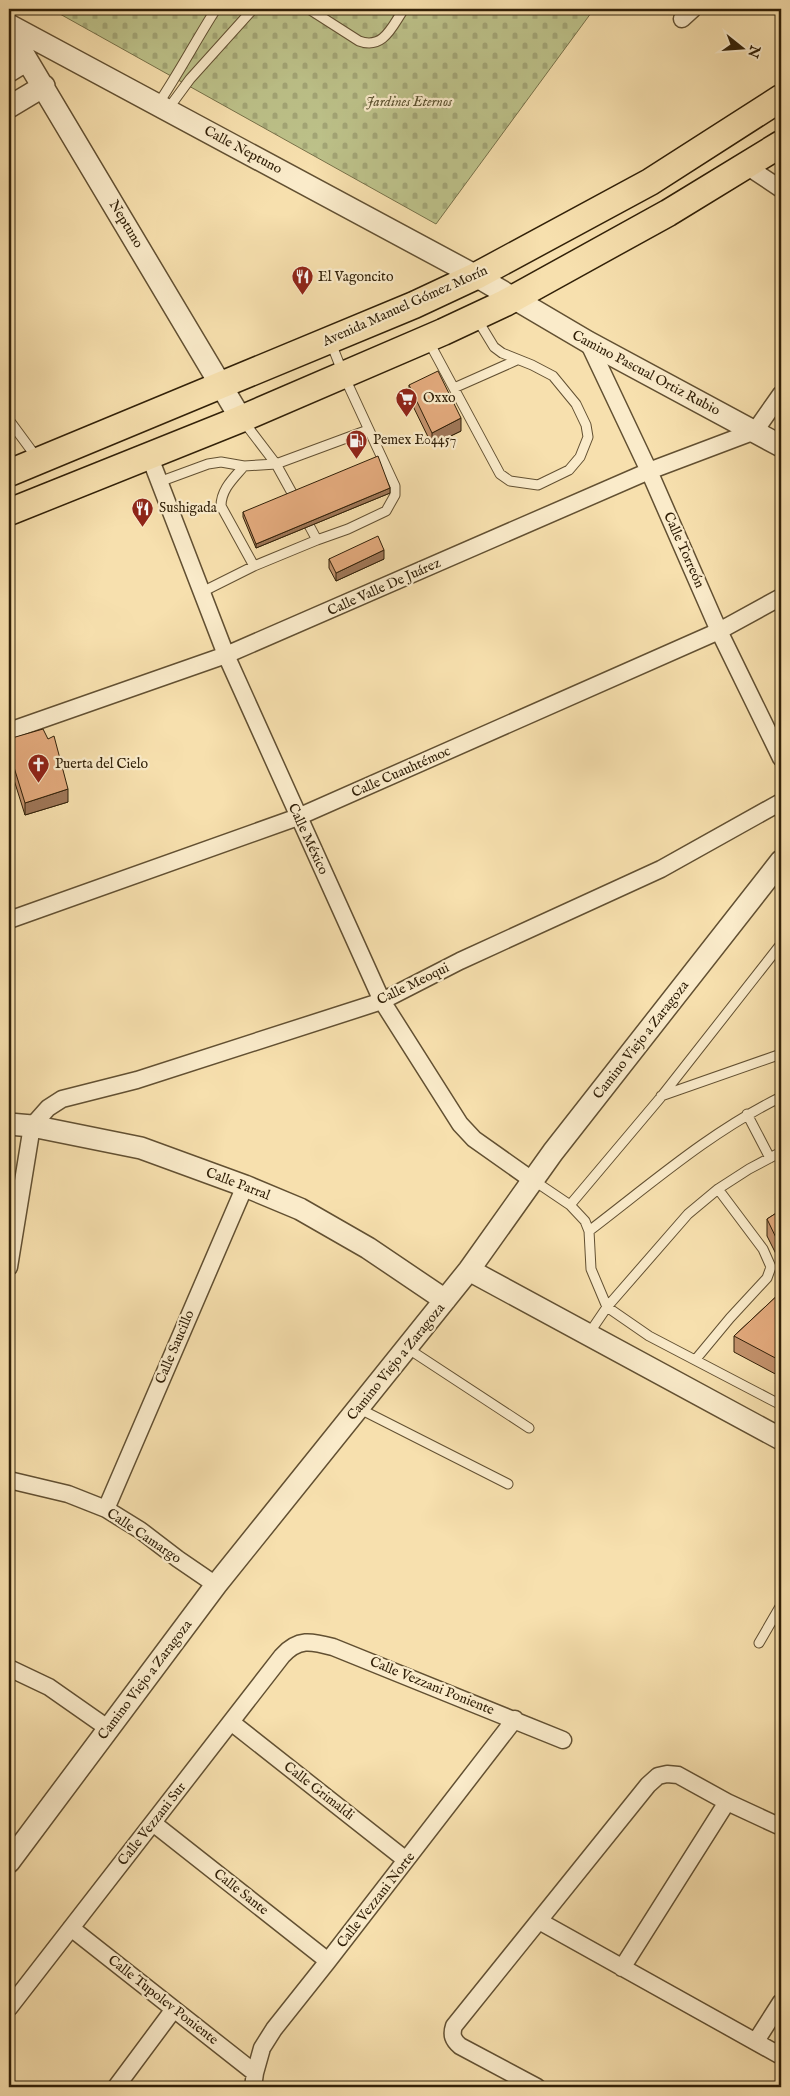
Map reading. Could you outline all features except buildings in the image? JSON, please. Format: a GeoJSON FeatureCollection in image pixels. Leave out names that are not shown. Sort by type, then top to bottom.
{"type":"FeatureCollection","features":[{"type":"Feature","properties":{"kind":"main road","name":"Avenida Manuel Gómez Morín"},"geometry":{"type":"LineString","coordinates":[[9,473],[222,386],[414,305],[476,276],[650,182],[781,98]]}},
{"type":"Feature","properties":{"kind":"main road"},"geometry":{"type":"LineString","coordinates":[[9,512],[242,419],[428,339],[512,298],[668,213],[748,166],[781,144]]}},
{"type":"Feature","properties":{"kind":"street","name":"Calle Neptuno"},"geometry":{"type":"LineString","coordinates":[[9,25],[476,276],[512,298]]}},
{"type":"Feature","properties":{"kind":"street","name":"Neptuno"},"geometry":{"type":"LineString","coordinates":[[9,30],[18,66],[44,86],[242,419]]}},
{"type":"Feature","properties":{"kind":"street"},"geometry":{"type":"LineString","coordinates":[[9,107],[44,86]]}},
{"type":"Feature","properties":{"kind":"street"},"geometry":{"type":"LineString","coordinates":[[748,166],[781,190]]}},
{"type":"Feature","properties":{"kind":"street","name":"Camino Pascual Ortiz Rubio"},"geometry":{"type":"LineString","coordinates":[[512,298],[588,342],[781,446]]}},
{"type":"Feature","properties":{"kind":"street","name":"Calle Torreón"},"geometry":{"type":"LineString","coordinates":[[588,342],[649,471],[719,631],[781,758]]}},
{"type":"Feature","properties":{"kind":"street"},"geometry":{"type":"LineString","coordinates":[[754,431],[781,394]]}},
{"type":"Feature","properties":{"kind":"street","name":"Calle Valle De Juárez"},"geometry":{"type":"LineString","coordinates":[[9,731],[226,655],[649,471],[754,431]]}},
{"type":"Feature","properties":{"kind":"street","name":"Calle México"},"geometry":{"type":"LineString","coordinates":[[149,455],[226,655],[382,1001],[460,1124],[474,1139],[532,1180]]}},
{"type":"Feature","properties":{"kind":"street","name":"Calle Cuauhtémoc"},"geometry":{"type":"LineString","coordinates":[[9,920],[298,818],[719,631],[781,597]]}},
{"type":"Feature","properties":{"kind":"street","name":"Calle Meoqui"},"geometry":{"type":"LineString","coordinates":[[32,1126],[48,1108],[62,1099],[137,1080],[382,1001],[460,961],[661,868],[781,802]]}},
{"type":"Feature","properties":{"kind":"street","name":"Camino Viejo a Zaragoza"},"geometry":{"type":"LineString","coordinates":[[9,1862],[216,1585],[470,1270],[532,1180],[781,861]]}},
{"type":"Feature","properties":{"kind":"street","name":"Calle Parral"},"geometry":{"type":"LineString","coordinates":[[9,1124],[32,1126],[141,1148],[245,1186],[300,1209],[368,1248],[445,1300]]}},
{"type":"Feature","properties":{"kind":"street"},"geometry":{"type":"LineString","coordinates":[[9,1266],[32,1126]]}},
{"type":"Feature","properties":{"kind":"street","name":"Calle Saucillo"},"geometry":{"type":"LineString","coordinates":[[106,1509],[245,1186]]}},
{"type":"Feature","properties":{"kind":"street"},"geometry":{"type":"LineString","coordinates":[[470,1270],[781,1439]]}},
{"type":"Feature","properties":{"kind":"street","name":"Calle Camargo"},"geometry":{"type":"LineString","coordinates":[[9,1480],[68,1494],[106,1509],[140,1530],[216,1585]]}},
{"type":"Feature","properties":{"kind":"street","name":"Calle Vezzani Poniente"},"geometry":{"type":"LineString","coordinates":[[298,1643],[320,1643],[333,1646],[563,1740]]}},
{"type":"Feature","properties":{"kind":"street","name":"Calle Vezzani Sur"},"geometry":{"type":"LineString","coordinates":[[9,2008],[282,1656],[298,1643]]}},
{"type":"Feature","properties":{"kind":"street"},"geometry":{"type":"LineString","coordinates":[[9,1668],[49,1687],[109,1729]]}},
{"type":"Feature","properties":{"kind":"street","name":"Calle Vezzani Norte"},"geometry":{"type":"LineString","coordinates":[[254,2080],[262,2048],[274,2029],[515,1719]]}},
{"type":"Feature","properties":{"kind":"street","name":"Calle Grimaldi"},"geometry":{"type":"LineString","coordinates":[[231,1722],[406,1860]]}},
{"type":"Feature","properties":{"kind":"street"},"geometry":{"type":"LineString","coordinates":[[537,2087],[460,2046],[454,2041],[452,2033],[454,2026],[648,1785],[658,1776],[667,1774],[678,1775],[727,1802],[781,1826]]}},
{"type":"Feature","properties":{"kind":"street"},"geometry":{"type":"LineString","coordinates":[[622,1968],[727,1802]]}},
{"type":"Feature","properties":{"kind":"street","name":"Calle Sante"},"geometry":{"type":"LineString","coordinates":[[153,1823],[328,1961]]}},
{"type":"Feature","properties":{"kind":"street"},"geometry":{"type":"LineString","coordinates":[[539,1921],[781,2056]]}},
{"type":"Feature","properties":{"kind":"street","name":"Calle Tupolev Poniente"},"geometry":{"type":"LineString","coordinates":[[71,1928],[174,2009],[254,2080]]}},
{"type":"Feature","properties":{"kind":"street"},"geometry":{"type":"LineString","coordinates":[[756,2041],[781,2002]]}},
{"type":"Feature","properties":{"kind":"street"},"geometry":{"type":"LineString","coordinates":[[116,2087],[174,2009]]}},
{"type":"Feature","properties":{"kind":"lane"},"geometry":{"type":"LineString","coordinates":[[163,107],[184,61],[216,9]]}},
{"type":"Feature","properties":{"kind":"lane"},"geometry":{"type":"LineString","coordinates":[[163,107],[199,71],[253,9]]}},
{"type":"Feature","properties":{"kind":"lane"},"geometry":{"type":"LineString","coordinates":[[309,9],[359,41],[368,44],[377,43],[384,37],[404,9]]}},
{"type":"Feature","properties":{"kind":"lane"},"geometry":{"type":"LineString","coordinates":[[184,61],[199,71]]}},
{"type":"Feature","properties":{"kind":"lane"},"geometry":{"type":"LineString","coordinates":[[428,339],[500,474],[510,481],[538,486],[568,470],[580,457],[588,437],[586,425],[576,404],[553,376],[532,365],[517,360],[494,347],[476,316]]}},
{"type":"Feature","properties":{"kind":"lane"},"geometry":{"type":"LineString","coordinates":[[202,592],[254,566],[379,515],[392,504],[395,486],[368,430],[330,340]]}},
{"type":"Feature","properties":{"kind":"lane"},"geometry":{"type":"LineString","coordinates":[[454,388],[517,360]]}},
{"type":"Feature","properties":{"kind":"lane"},"geometry":{"type":"LineString","coordinates":[[242,419],[276,464],[317,540]]}},
{"type":"Feature","properties":{"kind":"lane"},"geometry":{"type":"LineString","coordinates":[[9,420],[39,461]]}},
{"type":"Feature","properties":{"kind":"lane"},"geometry":{"type":"LineString","coordinates":[[160,482],[208,464],[220,462],[244,466],[276,464],[368,430]]}},
{"type":"Feature","properties":{"kind":"lane"},"geometry":{"type":"LineString","coordinates":[[244,466],[224,491],[221,498],[221,506],[254,566]]}},
{"type":"Feature","properties":{"kind":"lane"},"geometry":{"type":"LineString","coordinates":[[570,1205],[661,1097],[781,944]]}},
{"type":"Feature","properties":{"kind":"lane"},"geometry":{"type":"LineString","coordinates":[[661,1097],[781,1054]]}},
{"type":"Feature","properties":{"kind":"lane"},"geometry":{"type":"LineString","coordinates":[[589,1231],[700,1146],[747,1114],[781,1098]]}},
{"type":"Feature","properties":{"kind":"lane"},"geometry":{"type":"LineString","coordinates":[[747,1114],[770,1158]]}},
{"type":"Feature","properties":{"kind":"lane"},"geometry":{"type":"LineString","coordinates":[[588,1334],[608,1307],[688,1214],[718,1189],[781,1152]]}},
{"type":"Feature","properties":{"kind":"lane"},"geometry":{"type":"LineString","coordinates":[[532,1180],[570,1205],[584,1221],[589,1231],[591,1269],[608,1307],[649,1336],[781,1405]]}},
{"type":"Feature","properties":{"kind":"lane"},"geometry":{"type":"LineString","coordinates":[[696,1359],[730,1318],[764,1283],[770,1273],[768,1259],[763,1249],[718,1189]]}},
{"type":"Feature","properties":{"kind":"lane"},"geometry":{"type":"LineString","coordinates":[[406,1348],[529,1428]]}},
{"type":"Feature","properties":{"kind":"lane"},"geometry":{"type":"LineString","coordinates":[[358,1408],[508,1484]]}},
{"type":"Feature","properties":{"kind":"lane"},"geometry":{"type":"LineString","coordinates":[[759,1643],[781,1605]]}},
{"type":"Feature","properties":{"kind":"green space","name":"Jardines Eternos"},"geometry":{"type":"Polygon","coordinates":[[[51,9],[594,9],[436,224],[51,9]]]}},
{"type":"Feature","properties":{"kind":"place","name":"El Vagoncito"},"geometry":{"type":"Point","coordinates":[302,296]}},
{"type":"Feature","properties":{"kind":"place","name":"Oxxo"},"geometry":{"type":"Point","coordinates":[407,417]}},
{"type":"Feature","properties":{"kind":"place","name":"Pemex E04457"},"geometry":{"type":"Point","coordinates":[357,459]}},
{"type":"Feature","properties":{"kind":"place","name":"Sushigada"},"geometry":{"type":"Point","coordinates":[143,527]}},
{"type":"Feature","properties":{"kind":"place","name":"Puerta del Cielo"},"geometry":{"type":"Point","coordinates":[39,783]}}]}
